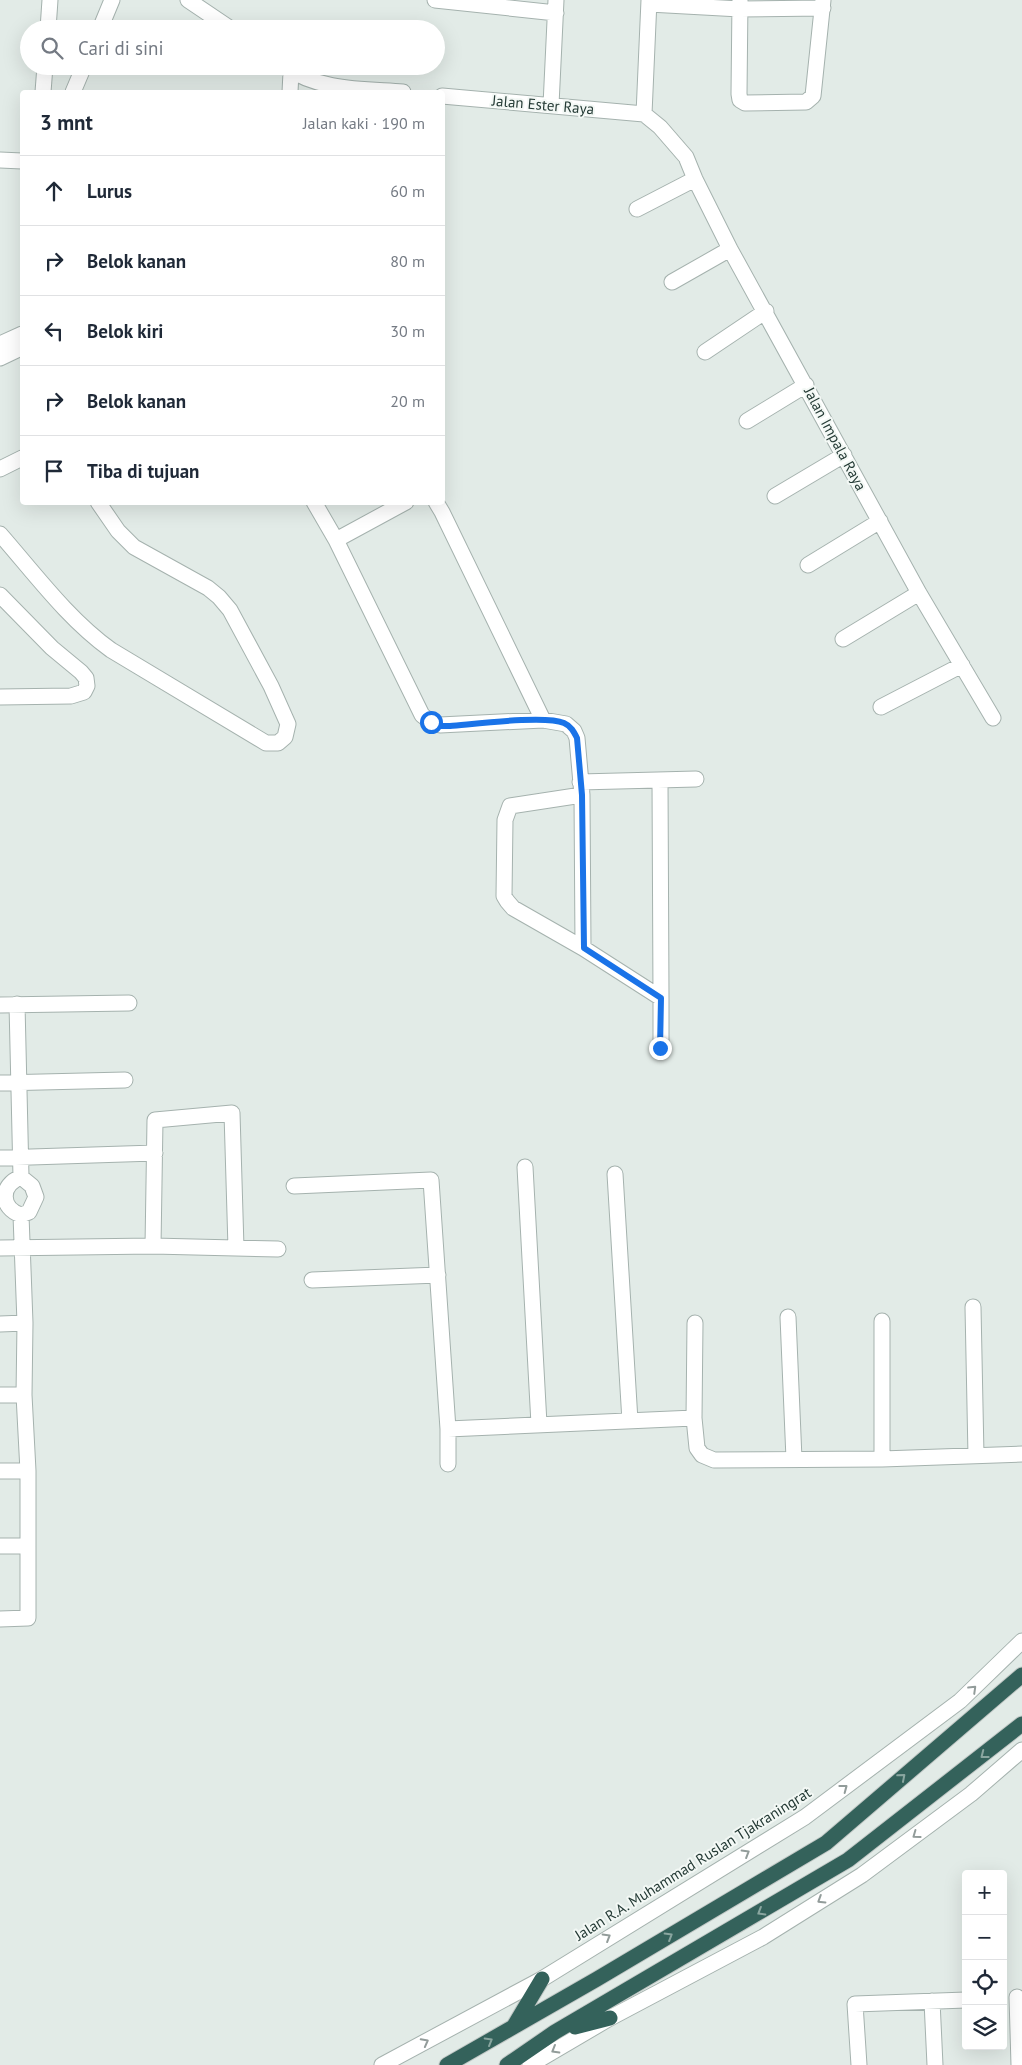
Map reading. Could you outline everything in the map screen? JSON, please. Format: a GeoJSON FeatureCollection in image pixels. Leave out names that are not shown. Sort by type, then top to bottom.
{"type":"FeatureCollection","features":[{"type":"Feature","properties":{"kind":"highway"},"geometry":{"type":"LineString","coordinates":[[445,2064],[597,1979],[826,1843],[1022,1675]]}},
{"type":"Feature","properties":{"kind":"highway"},"geometry":{"type":"LineString","coordinates":[[507,2065],[555,2032],[848,1860],[1022,1724]]}},
{"type":"Feature","properties":{"kind":"highway"},"geometry":{"type":"LineString","coordinates":[[513,2027],[542,1978]]}},
{"type":"Feature","properties":{"kind":"highway"},"geometry":{"type":"LineString","coordinates":[[555,2032],[610,2018]]}},
{"type":"Feature","properties":{"kind":"street"},"geometry":{"type":"LineString","coordinates":[[49,20],[50,0]]}},
{"type":"Feature","properties":{"kind":"street"},"geometry":{"type":"LineString","coordinates":[[104,20],[112,0]]}},
{"type":"Feature","properties":{"kind":"street"},"geometry":{"type":"LineString","coordinates":[[188,0],[218,20]]}},
{"type":"Feature","properties":{"kind":"street"},"geometry":{"type":"LineString","coordinates":[[435,0],[556,6],[551,105]]}},
{"type":"Feature","properties":{"kind":"street"},"geometry":{"type":"LineString","coordinates":[[644,114],[649,2],[823,4],[813,96],[806,102],[746,103],[740,100],[740,4]]}},
{"type":"Feature","properties":{"kind":"street"},"geometry":{"type":"LineString","coordinates":[[43,90],[44,75]]}},
{"type":"Feature","properties":{"kind":"street"},"geometry":{"type":"LineString","coordinates":[[74,90],[80,75]]}},
{"type":"Feature","properties":{"kind":"street"},"geometry":{"type":"LineString","coordinates":[[289,75],[290,90]]}},
{"type":"Feature","properties":{"kind":"street"},"geometry":{"type":"LineString","coordinates":[[299,75],[329,86],[378,90]]}},
{"type":"Feature","properties":{"kind":"street","name":"Jalan Ester Raya"},"geometry":{"type":"LineString","coordinates":[[445,96],[644,114]]}},
{"type":"Feature","properties":{"kind":"street","name":"Jalan Impala Raya"},"geometry":{"type":"LineString","coordinates":[[644,114],[660,127],[686,156],[695,179],[730,250],[766,311],[919,593],[993,718]]}},
{"type":"Feature","properties":{"kind":"street"},"geometry":{"type":"LineString","coordinates":[[0,160],[20,160]]}},
{"type":"Feature","properties":{"kind":"street"},"geometry":{"type":"LineString","coordinates":[[636,209],[695,179]]}},
{"type":"Feature","properties":{"kind":"street"},"geometry":{"type":"LineString","coordinates":[[672,282],[730,250]]}},
{"type":"Feature","properties":{"kind":"street"},"geometry":{"type":"LineString","coordinates":[[705,352],[766,311]]}},
{"type":"Feature","properties":{"kind":"street"},"geometry":{"type":"LineString","coordinates":[[0,344],[20,344]]}},
{"type":"Feature","properties":{"kind":"street"},"geometry":{"type":"LineString","coordinates":[[0,358],[20,345]]}},
{"type":"Feature","properties":{"kind":"street"},"geometry":{"type":"LineString","coordinates":[[747,421],[806,385]]}},
{"type":"Feature","properties":{"kind":"street"},"geometry":{"type":"LineString","coordinates":[[775,496],[844,455]]}},
{"type":"Feature","properties":{"kind":"street"},"geometry":{"type":"LineString","coordinates":[[0,469],[20,459]]}},
{"type":"Feature","properties":{"kind":"street"},"geometry":{"type":"LineString","coordinates":[[0,534],[91,636],[111,650],[218,712],[266,743],[278,743],[285,737],[288,724],[271,686],[230,610],[219,596],[208,588],[134,547],[118,531],[100,505]]}},
{"type":"Feature","properties":{"kind":"street"},"geometry":{"type":"LineString","coordinates":[[316,505],[336,540],[422,714],[431,722],[440,726],[450,726],[544,720],[566,724],[574,731],[577,738],[581,789],[584,948]]}},
{"type":"Feature","properties":{"kind":"street"},"geometry":{"type":"LineString","coordinates":[[336,540],[400,505]]}},
{"type":"Feature","properties":{"kind":"street"},"geometry":{"type":"LineString","coordinates":[[438,505],[544,720]]}},
{"type":"Feature","properties":{"kind":"street"},"geometry":{"type":"LineString","coordinates":[[808,565],[880,521]]}},
{"type":"Feature","properties":{"kind":"street"},"geometry":{"type":"LineString","coordinates":[[843,639],[919,593]]}},
{"type":"Feature","properties":{"kind":"street"},"geometry":{"type":"LineString","coordinates":[[0,595],[52,648],[81,672],[86,678],[87,686],[84,692],[71,696],[0,697]]}},
{"type":"Feature","properties":{"kind":"street"},"geometry":{"type":"LineString","coordinates":[[881,707],[962,665]]}},
{"type":"Feature","properties":{"kind":"street"},"geometry":{"type":"LineString","coordinates":[[661,998],[584,948],[513,908],[504,896],[505,820],[510,806],[581,789],[660,780],[696,779]]}},
{"type":"Feature","properties":{"kind":"street"},"geometry":{"type":"LineString","coordinates":[[660,780],[660,1048]]}},
{"type":"Feature","properties":{"kind":"street"},"geometry":{"type":"LineString","coordinates":[[0,1004],[129,1003]]}},
{"type":"Feature","properties":{"kind":"street"},"geometry":{"type":"LineString","coordinates":[[17,1004],[21,1177]]}},
{"type":"Feature","properties":{"kind":"street"},"geometry":{"type":"LineString","coordinates":[[0,1083],[124,1080]]}},
{"type":"Feature","properties":{"kind":"street"},"geometry":{"type":"LineString","coordinates":[[153,1246],[155,1120],[232,1113],[236,1248]]}},
{"type":"Feature","properties":{"kind":"street"},"geometry":{"type":"LineString","coordinates":[[0,1158],[154,1153]]}},
{"type":"Feature","properties":{"kind":"street"},"geometry":{"type":"LineString","coordinates":[[524,1168],[539,1424]]}},
{"type":"Feature","properties":{"kind":"street"},"geometry":{"type":"LineString","coordinates":[[615,1174],[630,1421]]}},
{"type":"Feature","properties":{"kind":"street"},"geometry":{"type":"LineString","coordinates":[[21,1177],[32,1186],[36,1196],[29,1212],[21,1215],[6,1208],[2,1196],[6,1185],[21,1177]]}},
{"type":"Feature","properties":{"kind":"street"},"geometry":{"type":"LineString","coordinates":[[294,1186],[432,1180],[448,1429],[448,1464]]}},
{"type":"Feature","properties":{"kind":"street"},"geometry":{"type":"LineString","coordinates":[[0,1619],[28,1618],[28,1471],[24,1395],[25,1323],[21,1215]]}},
{"type":"Feature","properties":{"kind":"street"},"geometry":{"type":"LineString","coordinates":[[0,1248],[153,1246],[278,1249]]}},
{"type":"Feature","properties":{"kind":"street"},"geometry":{"type":"LineString","coordinates":[[312,1280],[438,1275]]}},
{"type":"Feature","properties":{"kind":"street"},"geometry":{"type":"LineString","coordinates":[[973,1307],[976,1456]]}},
{"type":"Feature","properties":{"kind":"street"},"geometry":{"type":"LineString","coordinates":[[788,1317],[794,1459]]}},
{"type":"Feature","properties":{"kind":"street"},"geometry":{"type":"LineString","coordinates":[[882,1322],[882,1460]]}},
{"type":"Feature","properties":{"kind":"street"},"geometry":{"type":"LineString","coordinates":[[0,1324],[25,1323]]}},
{"type":"Feature","properties":{"kind":"street"},"geometry":{"type":"LineString","coordinates":[[695,1323],[694,1418],[697,1448],[702,1455],[714,1460],[882,1460],[1022,1454]]}},
{"type":"Feature","properties":{"kind":"street"},"geometry":{"type":"LineString","coordinates":[[0,1395],[24,1395]]}},
{"type":"Feature","properties":{"kind":"street"},"geometry":{"type":"LineString","coordinates":[[448,1429],[694,1418]]}},
{"type":"Feature","properties":{"kind":"street"},"geometry":{"type":"LineString","coordinates":[[0,1471],[28,1471]]}},
{"type":"Feature","properties":{"kind":"street"},"geometry":{"type":"LineString","coordinates":[[0,1546],[28,1546]]}},
{"type":"Feature","properties":{"kind":"street","name":"Jalan R.A. Muhammad Ruslan Tjakraningrat"},"geometry":{"type":"LineString","coordinates":[[382,2065],[542,1978],[805,1817],[960,1701],[1022,1641]]}},
{"type":"Feature","properties":{"kind":"street"},"geometry":{"type":"LineString","coordinates":[[530,2065],[610,2018],[763,1937],[862,1875],[971,1794],[1022,1750]]}},
{"type":"Feature","properties":{"kind":"street"},"geometry":{"type":"LineString","coordinates":[[1014,1998],[1019,2065]]}},
{"type":"Feature","properties":{"kind":"street"},"geometry":{"type":"LineString","coordinates":[[860,2065],[855,2004],[962,2000]]}},
{"type":"Feature","properties":{"kind":"street"},"geometry":{"type":"LineString","coordinates":[[932,2001],[935,2065]]}},
{"type":"Feature","properties":{"kind":"route"},"geometry":{"type":"LineString","coordinates":[[431,722],[440,726],[450,726],[544,720],[566,724],[574,731],[577,738],[582,795],[584,948],[661,998],[660,1048]]}}]}
